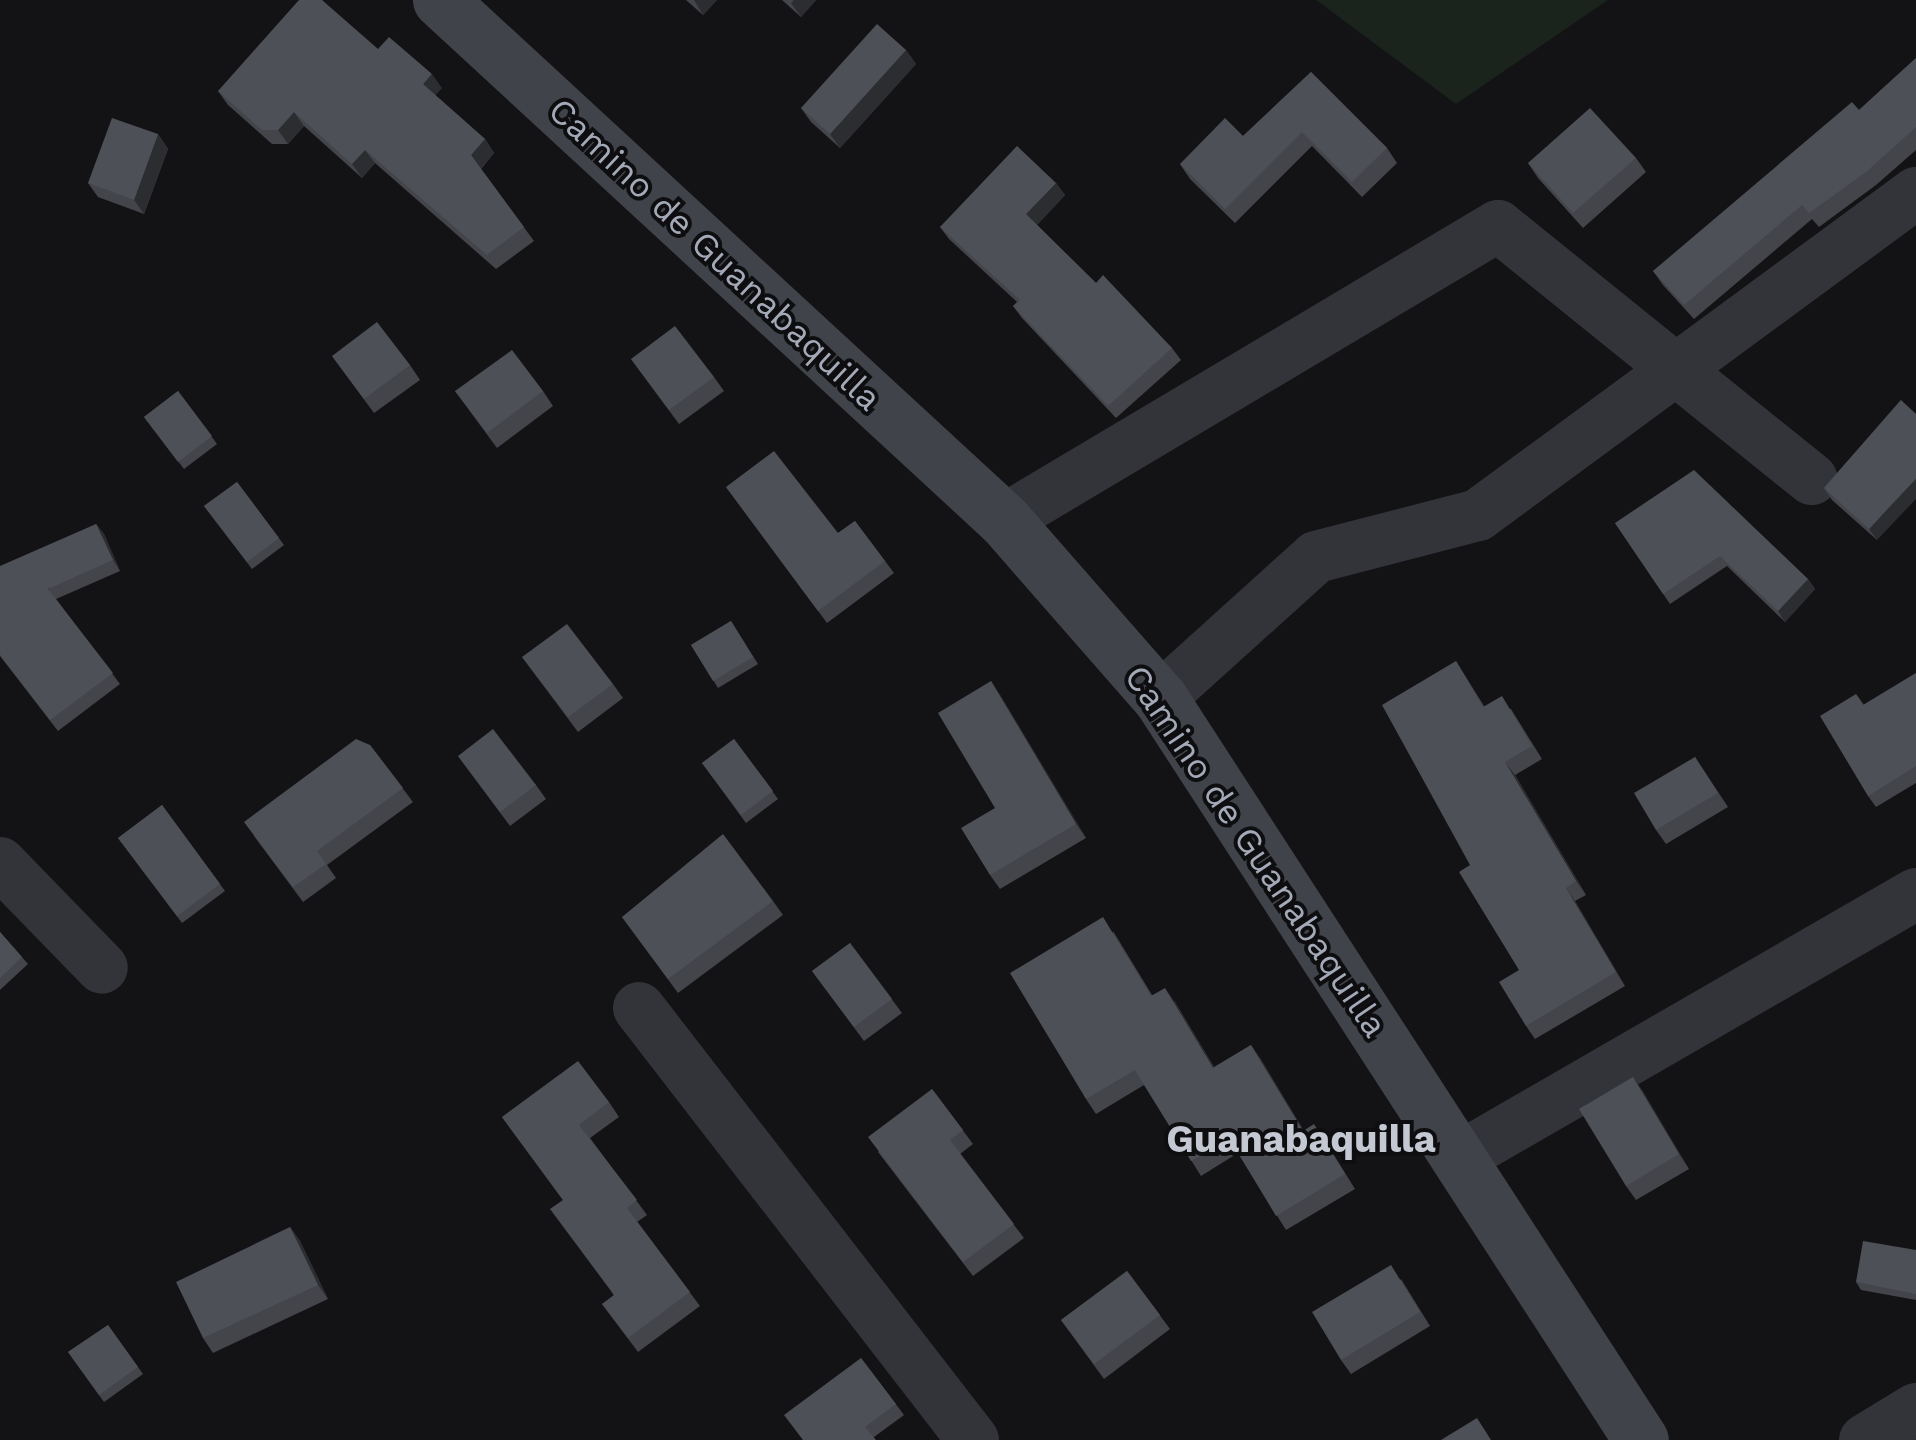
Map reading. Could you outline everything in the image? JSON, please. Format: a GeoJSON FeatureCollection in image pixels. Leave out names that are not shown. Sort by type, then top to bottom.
{"type":"FeatureCollection","features":[{"type":"Feature","properties":{"kind":"street","name":"Camino de Guanabaquilla"},"geometry":{"type":"LineString","coordinates":[[440,0],[1004,520],[1160,698],[1462,1156],[1641,1440]]}},
{"type":"Feature","properties":{"kind":"street"},"geometry":{"type":"LineString","coordinates":[[1160,698],[1316,557],[1478,515],[1916,193]]}},
{"type":"Feature","properties":{"kind":"street"},"geometry":{"type":"LineString","coordinates":[[1004,520],[1498,226],[1812,479]]}},
{"type":"Feature","properties":{"kind":"street"},"geometry":{"type":"LineString","coordinates":[[0,863],[102,968]]}},
{"type":"Feature","properties":{"kind":"street"},"geometry":{"type":"LineString","coordinates":[[1462,1156],[1916,894]]}},
{"type":"Feature","properties":{"kind":"street"},"geometry":{"type":"LineString","coordinates":[[638,1008],[973,1440]]}},
{"type":"Feature","properties":{"kind":"street"},"geometry":{"type":"LineString","coordinates":[[1865,1440],[1916,1409]]}},
{"type":"Feature","properties":{"kind":"shaded area"},"geometry":{"type":"Polygon","coordinates":[[[1316,0],[1608,0],[1456,104],[1316,0]]]}},
{"type":"Feature","properties":{"kind":"building"},"geometry":{"type":"Polygon","coordinates":[[[299,0],[322,0],[378,49],[389,37],[432,74],[423,84],[485,139],[471,155],[524,227],[487,255],[365,150],[352,164],[294,112],[278,130],[262,130],[218,91],[299,0]]]}},
{"type":"Feature","properties":{"kind":"building"},"geometry":{"type":"Polygon","coordinates":[[[877,24],[906,50],[830,134],[801,108],[877,24]]]}},
{"type":"Feature","properties":{"kind":"building"},"geometry":{"type":"Polygon","coordinates":[[[1916,58],[1916,127],[1866,172],[1809,213],[1802,205],[1684,305],[1653,271],[1852,102],[1859,110],[1916,58]]]}},
{"type":"Feature","properties":{"kind":"building"},"geometry":{"type":"Polygon","coordinates":[[[1311,72],[1387,148],[1352,182],[1302,132],[1225,209],[1180,164],[1225,118],[1243,136],[1311,72]]]}},
{"type":"Feature","properties":{"kind":"building"},"geometry":{"type":"Polygon","coordinates":[[[1590,108],[1636,158],[1573,213],[1528,163],[1590,108]]]}},
{"type":"Feature","properties":{"kind":"building"},"geometry":{"type":"Polygon","coordinates":[[[112,118],[158,134],[134,200],[88,183],[112,118]]]}},
{"type":"Feature","properties":{"kind":"building"},"geometry":{"type":"Polygon","coordinates":[[[1017,146],[1056,183],[1026,214],[1096,283],[1103,275],[1172,348],[1108,406],[1013,306],[1020,300],[940,227],[1017,146]]]}},
{"type":"Feature","properties":{"kind":"building"},"geometry":{"type":"Polygon","coordinates":[[[377,322],[410,365],[364,399],[332,356],[377,322]]]}},
{"type":"Feature","properties":{"kind":"building"},"geometry":{"type":"Polygon","coordinates":[[[675,326],[714,377],[669,410],[631,359],[675,326]]]}},
{"type":"Feature","properties":{"kind":"building"},"geometry":{"type":"Polygon","coordinates":[[[512,350],[543,391],[487,433],[455,391],[512,350]]]}},
{"type":"Feature","properties":{"kind":"building"},"geometry":{"type":"Polygon","coordinates":[[[178,391],[212,436],[178,462],[144,417],[178,391]]]}},
{"type":"Feature","properties":{"kind":"building"},"geometry":{"type":"Polygon","coordinates":[[[1901,400],[1916,414],[1916,479],[1869,529],[1824,488],[1901,400]]]}},
{"type":"Feature","properties":{"kind":"building"},"geometry":{"type":"Polygon","coordinates":[[[774,451],[838,533],[855,521],[885,561],[818,611],[726,487],[774,451]]]}},
{"type":"Feature","properties":{"kind":"building"},"geometry":{"type":"Polygon","coordinates":[[[1694,470],[1808,579],[1778,611],[1720,556],[1663,594],[1615,523],[1694,470]]]}},
{"type":"Feature","properties":{"kind":"building"},"geometry":{"type":"Polygon","coordinates":[[[237,482],[279,538],[247,562],[204,506],[237,482]]]}},
{"type":"Feature","properties":{"kind":"building"},"geometry":{"type":"Polygon","coordinates":[[[96,524],[113,560],[48,589],[113,673],[50,720],[0,655],[0,566],[96,524]]]}},
{"type":"Feature","properties":{"kind":"building"},"geometry":{"type":"Polygon","coordinates":[[[731,621],[753,657],[713,681],[691,645],[731,621]]]}},
{"type":"Feature","properties":{"kind":"building"},"geometry":{"type":"Polygon","coordinates":[[[567,624],[613,684],[568,717],[522,657],[567,624]]]}},
{"type":"Feature","properties":{"kind":"building"},"geometry":{"type":"Polygon","coordinates":[[[1456,661],[1483,707],[1502,696],[1532,746],[1505,762],[1576,881],[1566,888],[1616,972],[1526,1026],[1499,982],[1519,970],[1459,872],[1470,865],[1382,705],[1456,661]]]}},
{"type":"Feature","properties":{"kind":"building"},"geometry":{"type":"Polygon","coordinates":[[[1916,673],[1916,766],[1868,796],[1820,716],[1856,694],[1863,705],[1916,673]]]}},
{"type":"Feature","properties":{"kind":"building"},"geometry":{"type":"Polygon","coordinates":[[[991,681],[1076,824],[990,875],[961,828],[995,808],[938,713],[991,681]]]}},
{"type":"Feature","properties":{"kind":"building"},"geometry":{"type":"Polygon","coordinates":[[[493,729],[536,785],[500,812],[458,756],[493,729]]]}},
{"type":"Feature","properties":{"kind":"building"},"geometry":{"type":"Polygon","coordinates":[[[356,739],[370,745],[403,788],[317,851],[326,864],[293,887],[244,822],[356,739]]]}},
{"type":"Feature","properties":{"kind":"building"},"geometry":{"type":"Polygon","coordinates":[[[734,739],[773,791],[741,815],[702,763],[734,739]]]}},
{"type":"Feature","properties":{"kind":"building"},"geometry":{"type":"Polygon","coordinates":[[[1695,757],[1718,793],[1656,830],[1634,793],[1695,757]]]}},
{"type":"Feature","properties":{"kind":"building"},"geometry":{"type":"Polygon","coordinates":[[[162,805],[220,884],[177,916],[118,838],[162,805]]]}},
{"type":"Feature","properties":{"kind":"building"},"geometry":{"type":"Polygon","coordinates":[[[723,834],[773,901],[668,979],[622,917],[723,834]]]}},
{"type":"Feature","properties":{"kind":"building"},"geometry":{"type":"Polygon","coordinates":[[[1103,917],[1151,996],[1165,988],[1213,1068],[1251,1045],[1303,1131],[1314,1124],[1345,1174],[1276,1216],[1229,1138],[1191,1161],[1135,1070],[1086,1099],[1010,973],[1103,917]]]}},
{"type":"Feature","properties":{"kind":"building"},"geometry":{"type":"Polygon","coordinates":[[[0,932],[22,957],[0,978],[0,932]]]}},
{"type":"Feature","properties":{"kind":"building"},"geometry":{"type":"Polygon","coordinates":[[[850,943],[892,999],[854,1027],[812,971],[850,943]]]}},
{"type":"Feature","properties":{"kind":"building"},"geometry":{"type":"Polygon","coordinates":[[[578,1061],[609,1102],[579,1125],[637,1200],[627,1208],[690,1292],[628,1338],[602,1304],[614,1295],[550,1209],[563,1200],[502,1117],[578,1061]]]}},
{"type":"Feature","properties":{"kind":"building"},"geometry":{"type":"Polygon","coordinates":[[[1633,1077],[1679,1154],[1626,1186],[1579,1109],[1633,1077]]]}},
{"type":"Feature","properties":{"kind":"building"},"geometry":{"type":"Polygon","coordinates":[[[932,1089],[963,1130],[950,1140],[1014,1224],[963,1262],[868,1137],[932,1089]]]}},
{"type":"Feature","properties":{"kind":"building"},"geometry":{"type":"Polygon","coordinates":[[[290,1227],[318,1285],[203,1338],[176,1282],[290,1227]]]}},
{"type":"Feature","properties":{"kind":"building"},"geometry":{"type":"Polygon","coordinates":[[[1863,1241],[1916,1250],[1916,1294],[1856,1282],[1863,1241]]]}},
{"type":"Feature","properties":{"kind":"building"},"geometry":{"type":"Polygon","coordinates":[[[1391,1265],[1420,1312],[1341,1360],[1312,1312],[1391,1265]]]}},
{"type":"Feature","properties":{"kind":"building"},"geometry":{"type":"Polygon","coordinates":[[[1127,1271],[1160,1315],[1094,1364],[1061,1320],[1127,1271]]]}},
{"type":"Feature","properties":{"kind":"building"},"geometry":{"type":"Polygon","coordinates":[[[108,1325],[138,1367],[99,1395],[68,1352],[108,1325]]]}},
{"type":"Feature","properties":{"kind":"building"},"geometry":{"type":"Polygon","coordinates":[[[861,1358],[896,1404],[865,1427],[876,1440],[803,1440],[784,1415],[861,1358]]]}},
{"type":"Feature","properties":{"kind":"building"},"geometry":{"type":"Polygon","coordinates":[[[1477,1418],[1491,1440],[1441,1440],[1477,1418]]]}},
{"type":"Feature","properties":{"kind":"district","name":"Guanabaquilla"},"geometry":{"type":"Point","coordinates":[1301,1140]}}]}
